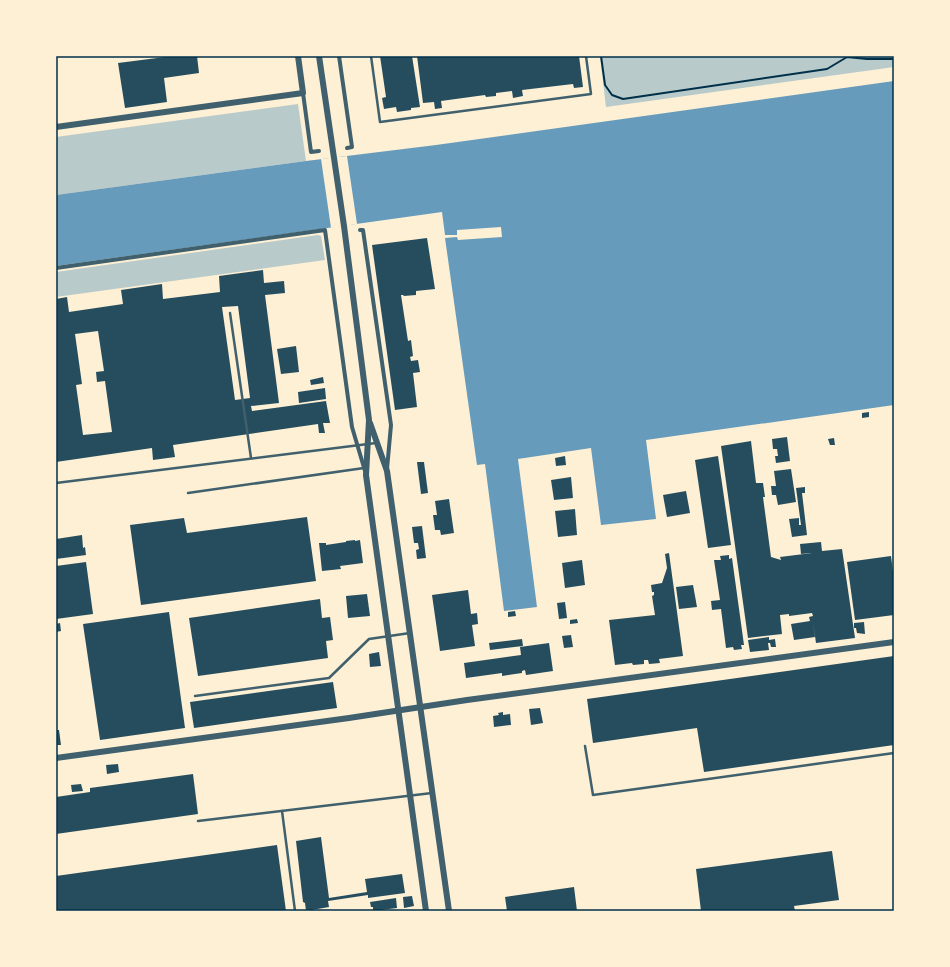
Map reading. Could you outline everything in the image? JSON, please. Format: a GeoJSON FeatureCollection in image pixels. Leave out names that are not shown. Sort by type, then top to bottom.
{"type":"FeatureCollection","features":[{"type":"Feature","properties":{"kind":"street"},"geometry":{"type":"LineString","coordinates":[[298,56],[311,152],[319,151]]}},
{"type":"Feature","properties":{"kind":"street"},"geometry":{"type":"LineString","coordinates":[[319,56],[344,226],[369,420],[365,468]]}},
{"type":"Feature","properties":{"kind":"street"},"geometry":{"type":"LineString","coordinates":[[339,56],[352,147],[347,148]]}},
{"type":"Feature","properties":{"kind":"street"},"geometry":{"type":"LineString","coordinates":[[56,127],[303,93]]}},
{"type":"Feature","properties":{"kind":"street"},"geometry":{"type":"LineString","coordinates":[[56,268],[325,230],[352,427],[365,468],[426,911]]}},
{"type":"Feature","properties":{"kind":"street"},"geometry":{"type":"LineString","coordinates":[[360,230],[363,230],[391,425],[387,471]]}},
{"type":"Feature","properties":{"kind":"street"},"geometry":{"type":"LineString","coordinates":[[326,234],[331,234]]}},
{"type":"Feature","properties":{"kind":"street"},"geometry":{"type":"LineString","coordinates":[[369,420],[387,471],[449,911]]}},
{"type":"Feature","properties":{"kind":"street"},"geometry":{"type":"LineString","coordinates":[[56,758],[894,642]]}},
{"type":"Feature","properties":{"kind":"lane"},"geometry":{"type":"LineString","coordinates":[[371,56],[380,122],[591,94],[586,56]]}},
{"type":"Feature","properties":{"kind":"lane"},"geometry":{"type":"LineString","coordinates":[[230,312],[251,458]]}},
{"type":"Feature","properties":{"kind":"lane"},"geometry":{"type":"LineString","coordinates":[[56,483],[377,443]]}},
{"type":"Feature","properties":{"kind":"lane"},"geometry":{"type":"LineString","coordinates":[[188,493],[365,468]]}},
{"type":"Feature","properties":{"kind":"lane"},"geometry":{"type":"LineString","coordinates":[[195,696],[329,678],[369,639],[410,633]]}},
{"type":"Feature","properties":{"kind":"lane"},"geometry":{"type":"LineString","coordinates":[[585,746],[593,795],[894,753]]}},
{"type":"Feature","properties":{"kind":"lane"},"geometry":{"type":"LineString","coordinates":[[198,821],[433,793]]}},
{"type":"Feature","properties":{"kind":"lane"},"geometry":{"type":"LineString","coordinates":[[282,811],[295,911]]}},
{"type":"Feature","properties":{"kind":"path"},"geometry":{"type":"LineString","coordinates":[[602,56],[605,85],[612,95],[623,98],[827,69],[847,57],[894,59]]}},
{"type":"Feature","properties":{"kind":"shaded area"},"geometry":{"type":"Polygon","coordinates":[[[600,56],[894,56],[894,67],[606,107],[600,56]]]}},
{"type":"Feature","properties":{"kind":"shaded area"},"geometry":{"type":"Polygon","coordinates":[[[298,104],[306,161],[56,195],[56,137],[298,104]]]}},
{"type":"Feature","properties":{"kind":"shaded area"},"geometry":{"type":"Polygon","coordinates":[[[318,235],[321,236],[325,260],[56,297],[56,272],[318,235]]]}},
{"type":"Feature","properties":{"kind":"water"},"geometry":{"type":"Polygon","coordinates":[[[894,81],[894,405],[646,440],[656,519],[601,525],[591,448],[518,459],[537,607],[504,611],[485,464],[477,465],[445,238],[457,237],[458,240],[502,237],[501,227],[457,230],[457,235],[445,235],[442,212],[56,266],[56,195],[436,145],[894,81]]]}},
{"type":"Feature","properties":{"kind":"pier"},"geometry":{"type":"Polygon","coordinates":[[[347,156],[357,224],[331,228],[321,159],[347,156]]]}},
{"type":"Feature","properties":{"kind":"building"},"geometry":{"type":"Polygon","coordinates":[[[173,56],[197,56],[199,73],[164,78],[167,102],[125,108],[118,63],[173,56]]]}},
{"type":"Feature","properties":{"kind":"building"},"geometry":{"type":"Polygon","coordinates":[[[380,56],[412,56],[420,107],[397,112],[396,107],[384,109],[382,98],[386,97],[380,56]]]}},
{"type":"Feature","properties":{"kind":"building"},"geometry":{"type":"Polygon","coordinates":[[[417,56],[579,56],[583,87],[574,88],[573,84],[522,90],[523,96],[513,98],[512,91],[496,93],[496,96],[486,97],[485,95],[441,101],[442,108],[435,109],[434,102],[423,103],[417,56]]]}},
{"type":"Feature","properties":{"kind":"building"},"geometry":{"type":"Polygon","coordinates":[[[427,238],[435,289],[416,291],[416,295],[401,295],[408,341],[411,340],[413,356],[410,357],[411,361],[418,360],[420,372],[413,373],[417,407],[395,410],[372,245],[427,238]]]}},
{"type":"Feature","properties":{"kind":"building"},"geometry":{"type":"Polygon","coordinates":[[[263,270],[264,283],[284,281],[285,293],[265,295],[279,403],[251,406],[252,411],[326,401],[330,423],[323,423],[325,433],[319,433],[318,424],[173,445],[175,457],[153,460],[152,448],[56,462],[56,299],[67,297],[69,312],[123,304],[121,290],[162,284],[163,299],[220,292],[219,276],[263,270]],[[238,306],[222,307],[235,400],[250,398],[238,306]],[[98,331],[75,334],[82,384],[76,385],[83,435],[112,432],[105,381],[97,382],[96,372],[104,371],[98,331]]]}},
{"type":"Feature","properties":{"kind":"building"},"geometry":{"type":"Polygon","coordinates":[[[296,346],[299,372],[281,374],[277,349],[296,346]]]}},
{"type":"Feature","properties":{"kind":"building"},"geometry":{"type":"Polygon","coordinates":[[[323,377],[324,383],[311,385],[310,380],[323,377]]]}},
{"type":"Feature","properties":{"kind":"building"},"geometry":{"type":"Polygon","coordinates":[[[325,388],[326,399],[299,403],[298,392],[325,388]]]}},
{"type":"Feature","properties":{"kind":"building"},"geometry":{"type":"Polygon","coordinates":[[[869,412],[869,417],[862,418],[862,413],[869,412]]]}},
{"type":"Feature","properties":{"kind":"building"},"geometry":{"type":"Polygon","coordinates":[[[787,437],[790,461],[776,463],[775,456],[778,456],[777,449],[773,449],[772,439],[787,437]]]}},
{"type":"Feature","properties":{"kind":"building"},"geometry":{"type":"Polygon","coordinates":[[[834,438],[835,445],[830,445],[828,439],[834,438]]]}},
{"type":"Feature","properties":{"kind":"building"},"geometry":{"type":"Polygon","coordinates":[[[751,441],[756,483],[763,483],[765,497],[763,497],[771,557],[781,560],[780,557],[812,553],[801,554],[800,544],[821,542],[822,551],[842,549],[855,638],[816,643],[813,622],[815,637],[794,640],[791,624],[810,621],[809,617],[813,616],[812,613],[789,616],[789,614],[780,615],[782,634],[748,638],[721,446],[751,441]]]}},
{"type":"Feature","properties":{"kind":"building"},"geometry":{"type":"Polygon","coordinates":[[[565,456],[566,465],[556,466],[555,458],[565,456]]]}},
{"type":"Feature","properties":{"kind":"building"},"geometry":{"type":"Polygon","coordinates":[[[718,456],[731,545],[708,548],[695,460],[718,456]]]}},
{"type":"Feature","properties":{"kind":"building"},"geometry":{"type":"Polygon","coordinates":[[[417,462],[424,462],[428,493],[421,494],[417,462]]]}},
{"type":"Feature","properties":{"kind":"building"},"geometry":{"type":"Polygon","coordinates":[[[791,469],[796,502],[778,505],[776,495],[772,495],[771,486],[776,486],[774,471],[791,469]]]}},
{"type":"Feature","properties":{"kind":"building"},"geometry":{"type":"Polygon","coordinates":[[[571,477],[573,498],[554,500],[551,480],[571,477]]]}},
{"type":"Feature","properties":{"kind":"building"},"geometry":{"type":"Polygon","coordinates":[[[805,487],[805,493],[802,493],[807,535],[792,537],[789,519],[799,518],[799,525],[801,525],[796,488],[805,487]]]}},
{"type":"Feature","properties":{"kind":"building"},"geometry":{"type":"Polygon","coordinates":[[[686,491],[690,513],[667,517],[663,495],[686,491]]]}},
{"type":"Feature","properties":{"kind":"building"},"geometry":{"type":"Polygon","coordinates":[[[449,499],[454,533],[441,535],[440,530],[435,530],[433,515],[437,515],[435,501],[449,499]]]}},
{"type":"Feature","properties":{"kind":"building"},"geometry":{"type":"Polygon","coordinates":[[[575,509],[577,535],[558,537],[555,511],[575,509]]]}},
{"type":"Feature","properties":{"kind":"building"},"geometry":{"type":"Polygon","coordinates":[[[307,517],[316,581],[141,605],[130,525],[184,518],[187,533],[307,517]]]}},
{"type":"Feature","properties":{"kind":"building"},"geometry":{"type":"Polygon","coordinates":[[[422,526],[426,558],[417,559],[416,550],[419,549],[418,543],[414,543],[412,527],[422,526]]]}},
{"type":"Feature","properties":{"kind":"building"},"geometry":{"type":"Polygon","coordinates":[[[82,535],[83,548],[85,547],[86,555],[56,559],[56,539],[82,535]]]}},
{"type":"Feature","properties":{"kind":"building"},"geometry":{"type":"Polygon","coordinates":[[[360,540],[363,563],[340,566],[341,569],[322,571],[319,543],[326,543],[326,545],[360,540]]]}},
{"type":"Feature","properties":{"kind":"building"},"geometry":{"type":"Polygon","coordinates":[[[669,553],[683,656],[659,659],[660,663],[649,664],[648,660],[644,660],[644,664],[633,665],[632,663],[615,665],[609,620],[655,615],[652,596],[654,595],[654,592],[652,592],[651,585],[662,583],[667,568],[665,554],[669,553]]]}},
{"type":"Feature","properties":{"kind":"building"},"geometry":{"type":"Polygon","coordinates":[[[729,555],[729,559],[732,558],[744,645],[741,645],[742,649],[734,650],[733,647],[726,648],[721,609],[712,610],[711,601],[720,600],[714,560],[721,560],[720,556],[729,555]]]}},
{"type":"Feature","properties":{"kind":"building"},"geometry":{"type":"Polygon","coordinates":[[[891,556],[894,580],[894,615],[855,620],[847,562],[891,556]]]}},
{"type":"Feature","properties":{"kind":"building"},"geometry":{"type":"Polygon","coordinates":[[[582,560],[585,585],[565,588],[562,563],[582,560]]]}},
{"type":"Feature","properties":{"kind":"building"},"geometry":{"type":"Polygon","coordinates":[[[86,562],[93,614],[56,619],[56,566],[86,562]]]}},
{"type":"Feature","properties":{"kind":"building"},"geometry":{"type":"Polygon","coordinates":[[[693,585],[697,607],[679,609],[676,587],[693,585]]]}},
{"type":"Feature","properties":{"kind":"building"},"geometry":{"type":"Polygon","coordinates":[[[468,590],[471,614],[477,613],[478,624],[472,625],[475,646],[440,651],[432,595],[468,590]]]}},
{"type":"Feature","properties":{"kind":"building"},"geometry":{"type":"Polygon","coordinates":[[[367,594],[370,616],[348,618],[346,596],[367,594]]]}},
{"type":"Feature","properties":{"kind":"building"},"geometry":{"type":"Polygon","coordinates":[[[320,599],[322,618],[330,617],[333,640],[326,641],[328,658],[198,676],[189,618],[320,599]]]}},
{"type":"Feature","properties":{"kind":"building"},"geometry":{"type":"Polygon","coordinates":[[[565,602],[567,618],[559,619],[557,603],[565,602]]]}},
{"type":"Feature","properties":{"kind":"building"},"geometry":{"type":"Polygon","coordinates":[[[515,611],[516,616],[508,617],[508,612],[515,611]]]}},
{"type":"Feature","properties":{"kind":"building"},"geometry":{"type":"Polygon","coordinates":[[[169,612],[185,728],[100,740],[83,624],[169,612]]]}},
{"type":"Feature","properties":{"kind":"building"},"geometry":{"type":"Polygon","coordinates":[[[577,619],[578,623],[570,624],[570,620],[577,619]]]}},
{"type":"Feature","properties":{"kind":"building"},"geometry":{"type":"Polygon","coordinates":[[[864,622],[865,634],[857,633],[856,628],[854,628],[854,623],[864,622]]]}},
{"type":"Feature","properties":{"kind":"building"},"geometry":{"type":"Polygon","coordinates":[[[60,623],[61,631],[56,632],[56,624],[60,623]]]}},
{"type":"Feature","properties":{"kind":"building"},"geometry":{"type":"Polygon","coordinates":[[[571,635],[573,647],[564,648],[562,636],[571,635]]]}},
{"type":"Feature","properties":{"kind":"building"},"geometry":{"type":"Polygon","coordinates":[[[769,637],[769,640],[775,639],[776,647],[771,647],[770,643],[768,643],[769,650],[750,652],[748,640],[769,637]]]}},
{"type":"Feature","properties":{"kind":"building"},"geometry":{"type":"Polygon","coordinates":[[[522,639],[523,646],[490,650],[489,643],[522,639]]]}},
{"type":"Feature","properties":{"kind":"building"},"geometry":{"type":"Polygon","coordinates":[[[549,643],[553,671],[526,675],[525,670],[522,671],[522,673],[502,676],[502,673],[466,678],[464,663],[521,655],[520,647],[549,643]]]}},
{"type":"Feature","properties":{"kind":"building"},"geometry":{"type":"Polygon","coordinates":[[[379,652],[381,666],[370,667],[369,654],[379,652]]]}},
{"type":"Feature","properties":{"kind":"building"},"geometry":{"type":"Polygon","coordinates":[[[894,656],[894,745],[704,772],[697,728],[593,743],[587,699],[894,656]]]}},
{"type":"Feature","properties":{"kind":"building"},"geometry":{"type":"Polygon","coordinates":[[[333,682],[337,708],[194,728],[190,702],[333,682]]]}},
{"type":"Feature","properties":{"kind":"building"},"geometry":{"type":"Polygon","coordinates":[[[540,708],[543,723],[531,725],[529,709],[540,708]]]}},
{"type":"Feature","properties":{"kind":"building"},"geometry":{"type":"Polygon","coordinates":[[[503,712],[503,715],[510,714],[511,725],[494,727],[493,716],[499,715],[498,713],[503,712]]]}},
{"type":"Feature","properties":{"kind":"building"},"geometry":{"type":"Polygon","coordinates":[[[56,730],[59,730],[61,745],[56,745],[56,730]]]}},
{"type":"Feature","properties":{"kind":"building"},"geometry":{"type":"Polygon","coordinates":[[[118,764],[119,772],[107,774],[106,765],[118,764]]]}},
{"type":"Feature","properties":{"kind":"building"},"geometry":{"type":"Polygon","coordinates":[[[193,774],[198,814],[56,834],[56,797],[90,792],[90,788],[193,774]]]}},
{"type":"Feature","properties":{"kind":"building"},"geometry":{"type":"Polygon","coordinates":[[[81,784],[83,791],[72,792],[71,785],[81,784]]]}},
{"type":"Feature","properties":{"kind":"building"},"geometry":{"type":"Polygon","coordinates":[[[321,837],[329,898],[367,892],[365,879],[402,874],[405,893],[368,898],[368,895],[328,901],[329,907],[306,911],[305,903],[303,902],[296,841],[321,837]]]}},
{"type":"Feature","properties":{"kind":"building"},"geometry":{"type":"Polygon","coordinates":[[[277,845],[286,911],[56,911],[56,876],[277,845]]]}},
{"type":"Feature","properties":{"kind":"building"},"geometry":{"type":"Polygon","coordinates":[[[832,851],[839,900],[794,906],[795,911],[701,911],[696,869],[832,851]]]}},
{"type":"Feature","properties":{"kind":"building"},"geometry":{"type":"Polygon","coordinates":[[[574,887],[577,911],[507,911],[505,897],[574,887]]]}},
{"type":"Feature","properties":{"kind":"building"},"geometry":{"type":"Polygon","coordinates":[[[412,896],[414,906],[404,908],[403,897],[412,896]]]}},
{"type":"Feature","properties":{"kind":"building"},"geometry":{"type":"Polygon","coordinates":[[[396,898],[397,908],[373,911],[373,907],[371,907],[370,902],[396,898]]]}}]}
